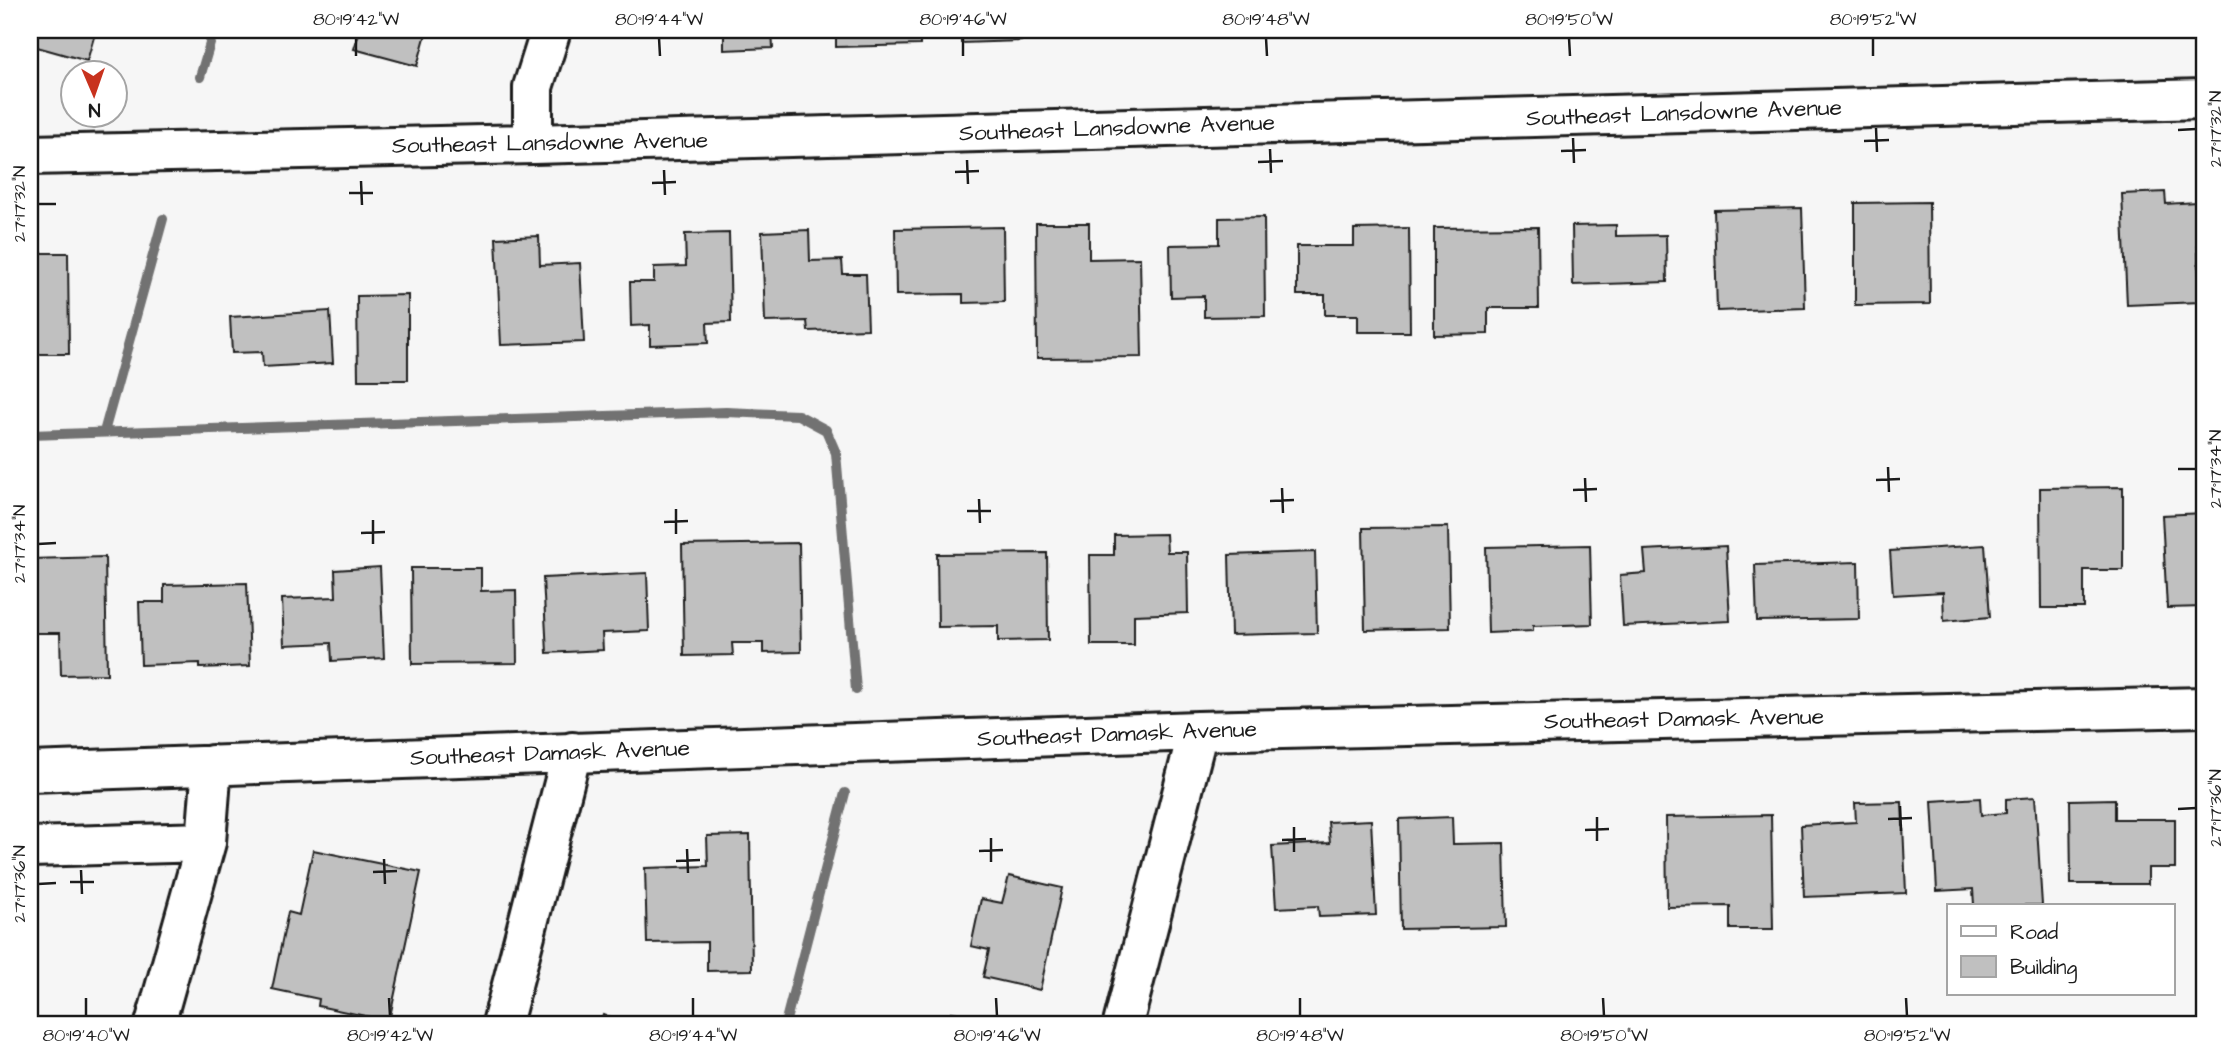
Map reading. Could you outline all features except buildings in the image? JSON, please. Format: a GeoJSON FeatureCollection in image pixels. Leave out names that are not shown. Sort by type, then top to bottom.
{"type":"FeatureCollection","features":[{"type":"Feature","properties":{"kind":"street"},"geometry":{"type":"LineString","coordinates":[[534,144],[533,87],[551,30]]}},
{"type":"Feature","properties":{"kind":"street","name":"Southeast Lansdowne Avenue"},"geometry":{"type":"LineString","coordinates":[[30,155],[2204,99]]}},
{"type":"Feature","properties":{"kind":"street","name":"Southeast Damask Avenue"},"geometry":{"type":"LineString","coordinates":[[30,772],[1198,731],[2204,707]]}},
{"type":"Feature","properties":{"kind":"street"},"geometry":{"type":"LineString","coordinates":[[1123,1024],[1198,731]]}},
{"type":"Feature","properties":{"kind":"street"},"geometry":{"type":"LineString","coordinates":[[502,1024],[572,752]]}},
{"type":"Feature","properties":{"kind":"street"},"geometry":{"type":"LineString","coordinates":[[155,1024],[206,842],[212,765]]}},
{"type":"Feature","properties":{"kind":"street"},"geometry":{"type":"LineString","coordinates":[[30,847],[206,842]]}},
{"type":"Feature","properties":{"kind":"waterway"},"geometry":{"type":"LineString","coordinates":[[200,77],[214,30]]}},
{"type":"Feature","properties":{"kind":"waterway"},"geometry":{"type":"LineString","coordinates":[[104,432],[163,219]]}},
{"type":"Feature","properties":{"kind":"waterway"},"geometry":{"type":"LineString","coordinates":[[30,435],[726,412],[798,415],[826,430],[836,453],[856,690]]}},
{"type":"Feature","properties":{"kind":"waterway"},"geometry":{"type":"LineString","coordinates":[[785,1024],[845,793]]}}]}
